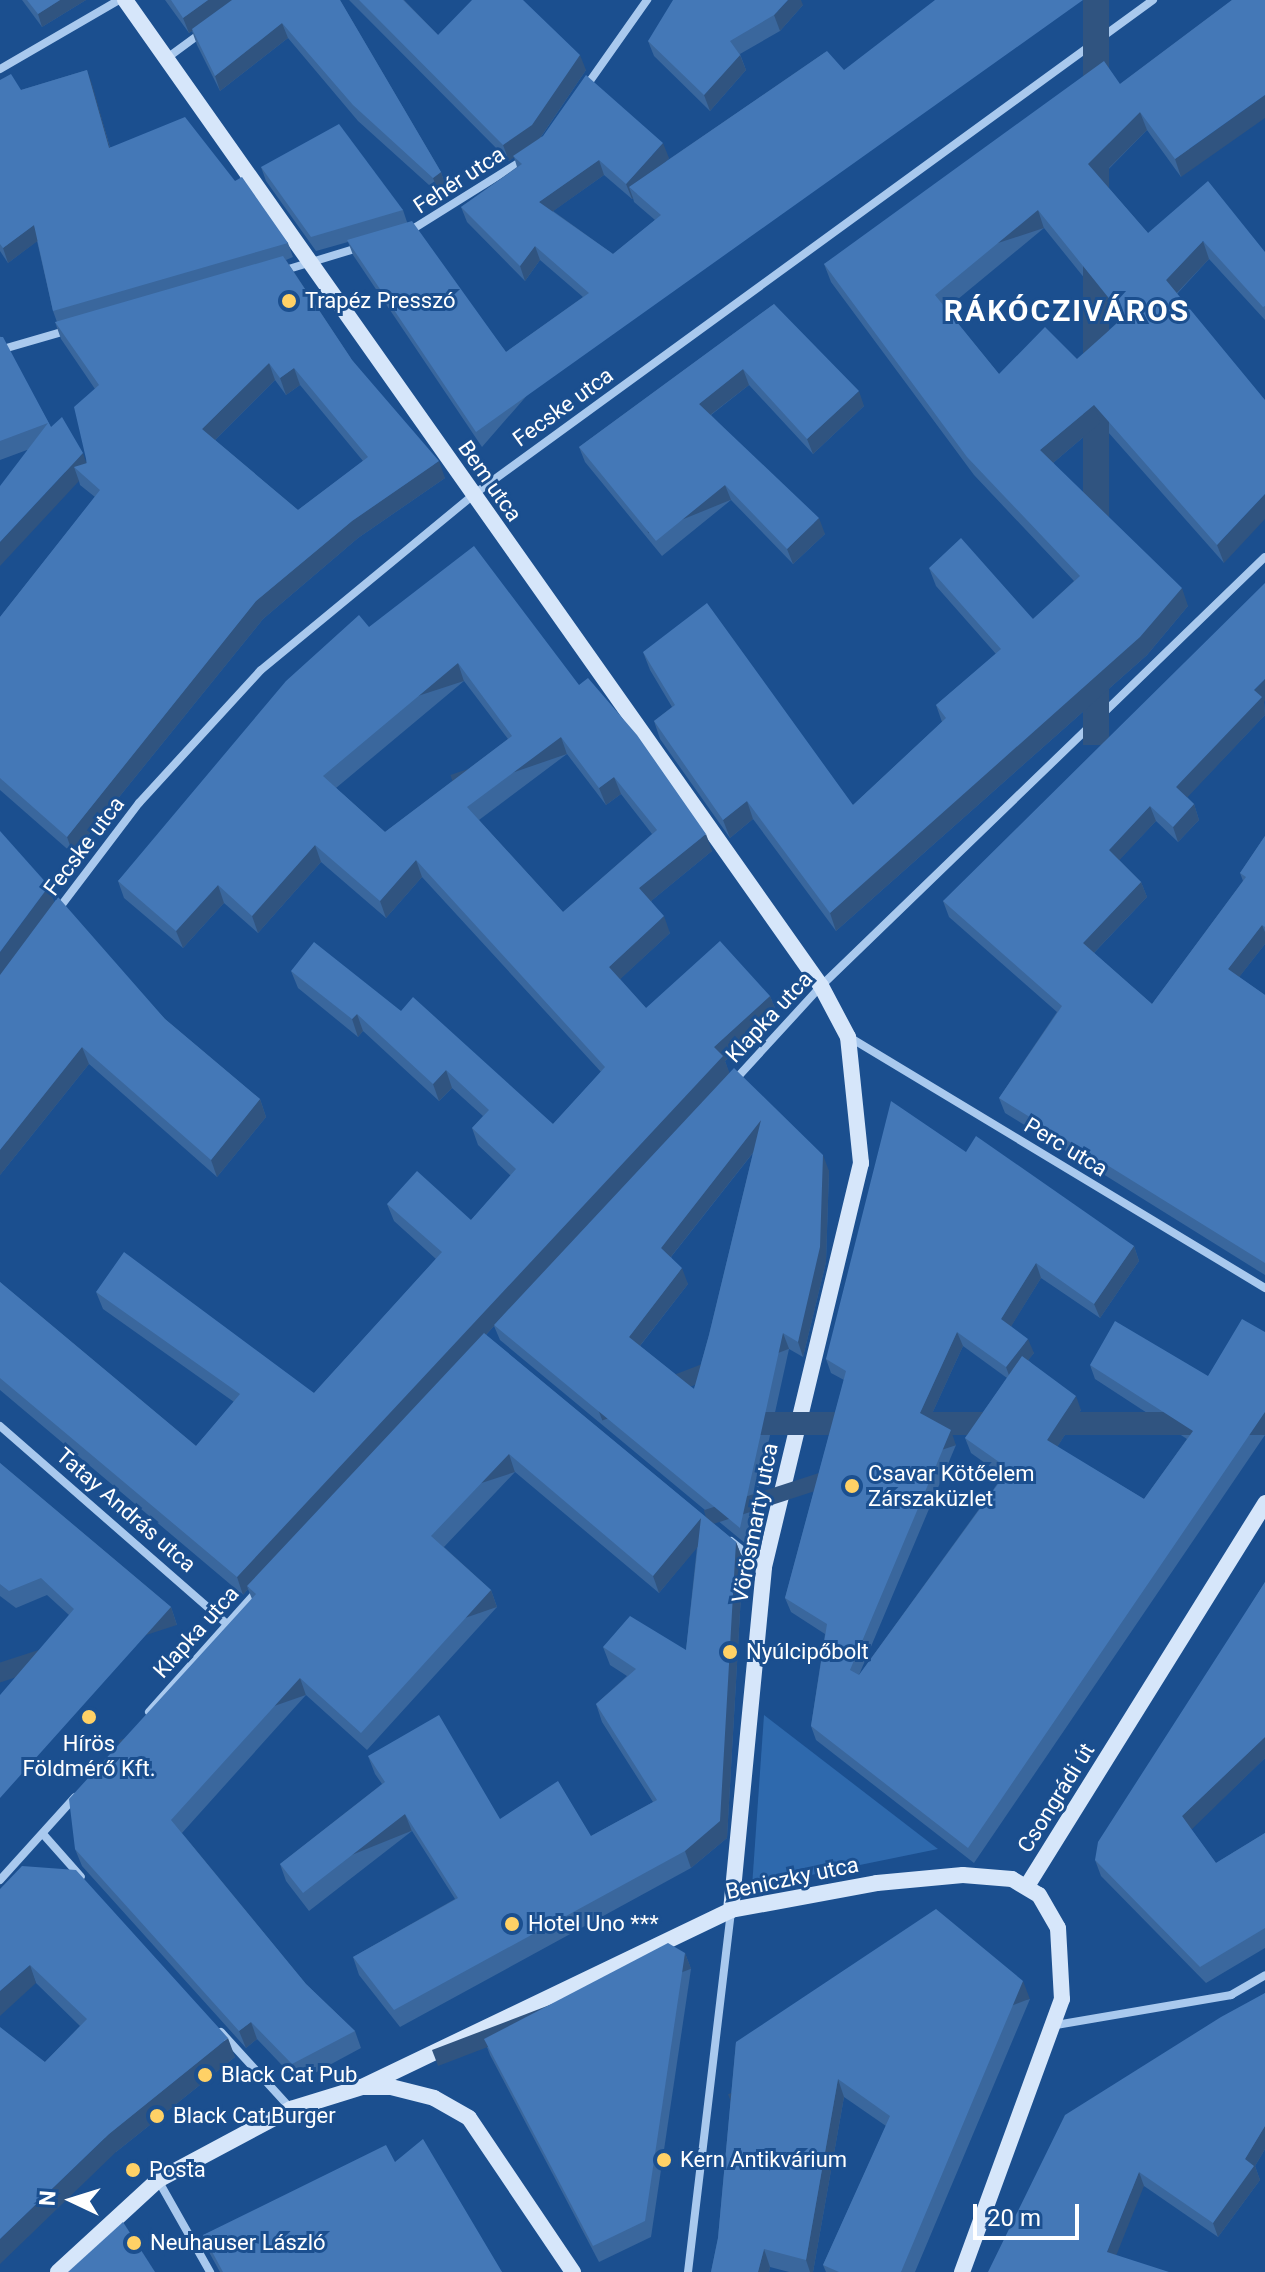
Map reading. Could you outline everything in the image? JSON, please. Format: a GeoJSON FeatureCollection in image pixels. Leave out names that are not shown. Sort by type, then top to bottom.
{"type":"FeatureCollection","features":[{"type":"Feature","properties":{"kind":"street","name":"Bem utca"},"geometry":{"type":"LineString","coordinates":[[122,0],[313,262],[473,495],[821,986]]}},
{"type":"Feature","properties":{"kind":"street"},"geometry":{"type":"LineString","coordinates":[[0,69],[122,0]]}},
{"type":"Feature","properties":{"kind":"street"},"geometry":{"type":"LineString","coordinates":[[578,98],[647,0]]}},
{"type":"Feature","properties":{"kind":"street","name":"Fecske utca"},"geometry":{"type":"LineString","coordinates":[[46,926],[139,803],[261,670],[473,495],[1153,0]]}},
{"type":"Feature","properties":{"kind":"street"},"geometry":{"type":"LineString","coordinates":[[164,61],[211,26]]}},
{"type":"Feature","properties":{"kind":"street","name":"Fehér utca"},"geometry":{"type":"LineString","coordinates":[[395,236],[423,227],[531,154]]}},
{"type":"Feature","properties":{"kind":"street"},"geometry":{"type":"LineString","coordinates":[[268,275],[368,245]]}},
{"type":"Feature","properties":{"kind":"street"},"geometry":{"type":"LineString","coordinates":[[0,350],[89,325]]}},
{"type":"Feature","properties":{"kind":"street","name":"Klapka utca"},"geometry":{"type":"LineString","coordinates":[[726,1090],[821,986],[1265,557]]}},
{"type":"Feature","properties":{"kind":"street","name":"Vörösmarty utca"},"geometry":{"type":"LineString","coordinates":[[688,2272],[731,1910],[764,1568],[861,1163],[848,1037],[821,986]]}},
{"type":"Feature","properties":{"kind":"street","name":"Perc utca"},"geometry":{"type":"LineString","coordinates":[[848,1037],[1265,1288]]}},
{"type":"Feature","properties":{"kind":"street","name":"Tatay András utca"},"geometry":{"type":"LineString","coordinates":[[0,1426],[226,1623]]}},
{"type":"Feature","properties":{"kind":"street","name":"Csongrádi út"},"geometry":{"type":"LineString","coordinates":[[962,2272],[1056,2025],[1062,1949],[1049,1910],[1027,1886],[1265,1503]]}},
{"type":"Feature","properties":{"kind":"street"},"geometry":{"type":"LineString","coordinates":[[715,1527],[764,1568]]}},
{"type":"Feature","properties":{"kind":"street","name":"Klapka utca"},"geometry":{"type":"LineString","coordinates":[[145,1717],[269,1578]]}},
{"type":"Feature","properties":{"kind":"street"},"geometry":{"type":"LineString","coordinates":[[0,1880],[84,1787]]}},
{"type":"Feature","properties":{"kind":"street"},"geometry":{"type":"LineString","coordinates":[[43,1834],[94,1891]]}},
{"type":"Feature","properties":{"kind":"street","name":"Beniczky utca"},"geometry":{"type":"LineString","coordinates":[[362,2087],[731,1910],[963,1875],[1027,1886]]}},
{"type":"Feature","properties":{"kind":"street"},"geometry":{"type":"LineString","coordinates":[[1056,2025],[1231,1995],[1265,1975]]}},
{"type":"Feature","properties":{"kind":"street"},"geometry":{"type":"LineString","coordinates":[[208,2017],[291,2109]]}},
{"type":"Feature","properties":{"kind":"street"},"geometry":{"type":"LineString","coordinates":[[58,2272],[158,2180],[291,2109],[362,2087],[412,2091],[469,2118],[573,2272]]}},
{"type":"Feature","properties":{"kind":"street"},"geometry":{"type":"LineString","coordinates":[[158,2180],[210,2272]]}},
{"type":"Feature","properties":{"kind":"shaded area"},"geometry":{"type":"Polygon","coordinates":[[[764,1715],[938,1849],[752,1887],[764,1715]]]}},
{"type":"Feature","properties":{"kind":"building"},"geometry":{"type":"Polygon","coordinates":[[[27,0],[60,0],[38,14],[27,0]]]}},
{"type":"Feature","properties":{"kind":"building"},"geometry":{"type":"Polygon","coordinates":[[[171,0],[208,0],[183,18],[171,0]]]}},
{"type":"Feature","properties":{"kind":"building"},"geometry":{"type":"Polygon","coordinates":[[[232,0],[340,0],[441,172],[433,178],[353,105],[282,23],[215,76],[192,29],[232,0]]]}},
{"type":"Feature","properties":{"kind":"building"},"geometry":{"type":"Polygon","coordinates":[[[359,0],[403,0],[438,35],[472,0],[523,0],[580,55],[532,125],[503,145],[359,0]]]}},
{"type":"Feature","properties":{"kind":"building"},"geometry":{"type":"Polygon","coordinates":[[[673,0],[788,0],[774,15],[730,41],[740,55],[704,95],[648,41],[673,0]]]}},
{"type":"Feature","properties":{"kind":"building"},"geometry":{"type":"Polygon","coordinates":[[[935,0],[1083,0],[476,432],[347,240],[412,221],[506,352],[589,293],[535,246],[520,266],[461,207],[522,164],[513,156],[543,136],[586,75],[663,143],[626,184],[599,160],[539,202],[613,254],[661,215],[629,187],[827,51],[844,70],[935,0]]]}},
{"type":"Feature","properties":{"kind":"building"},"geometry":{"type":"Polygon","coordinates":[[[1232,0],[1265,0],[1265,95],[1175,159],[1140,112],[1088,164],[1148,233],[1208,181],[1265,252],[1263,307],[1203,241],[1166,280],[1265,400],[1265,494],[1217,545],[1094,405],[1040,450],[1182,588],[1140,637],[830,913],[747,801],[723,820],[654,721],[675,705],[643,652],[707,603],[853,805],[946,718],[936,705],[1001,649],[929,568],[961,538],[1033,619],[1080,576],[967,457],[824,264],[1104,61],[1120,84],[1232,0]],[[1038,210],[935,295],[999,374],[1045,327],[1077,359],[1124,317],[1038,210]]]}},
{"type":"Feature","properties":{"kind":"building"},"geometry":{"type":"Polygon","coordinates":[[[87,70],[109,148],[185,117],[235,181],[242,177],[288,243],[53,311],[34,225],[3,248],[0,244],[0,80],[11,74],[21,90],[87,70]]]}},
{"type":"Feature","properties":{"kind":"building"},"geometry":{"type":"Polygon","coordinates":[[[339,124],[403,210],[311,237],[261,167],[339,124]]]}},
{"type":"Feature","properties":{"kind":"building"},"geometry":{"type":"Polygon","coordinates":[[[283,256],[352,360],[439,461],[352,521],[256,601],[67,837],[0,778],[0,617],[100,490],[74,467],[87,463],[74,407],[99,385],[55,322],[283,256]],[[269,363],[202,429],[298,510],[368,457],[294,368],[280,378],[269,363]]]}},
{"type":"Feature","properties":{"kind":"building"},"geometry":{"type":"Polygon","coordinates":[[[774,304],[859,391],[807,439],[743,369],[699,404],[819,518],[787,549],[725,485],[656,541],[579,447],[774,304]]]}},
{"type":"Feature","properties":{"kind":"building"},"geometry":{"type":"Polygon","coordinates":[[[0,337],[3,337],[51,427],[62,417],[83,453],[0,542],[0,486],[48,423],[0,441],[0,337]]]}},
{"type":"Feature","properties":{"kind":"building"},"geometry":{"type":"Polygon","coordinates":[[[474,546],[579,685],[588,678],[637,735],[706,834],[639,888],[664,916],[609,967],[646,1008],[720,941],[770,996],[714,1047],[723,1056],[237,1577],[0,1378],[0,1282],[196,1446],[240,1394],[96,1292],[124,1252],[314,1393],[442,1252],[387,1204],[417,1171],[471,1220],[516,1169],[472,1128],[489,1110],[446,1070],[433,1084],[357,1014],[352,1019],[291,971],[314,942],[401,1011],[413,997],[553,1124],[605,1067],[416,860],[380,901],[315,845],[252,916],[218,885],[176,931],[118,881],[286,681],[359,615],[369,627],[474,546]],[[458,663],[323,776],[385,832],[512,736],[458,663]],[[561,737],[467,807],[563,912],[657,830],[614,777],[599,788],[561,737]]]}},
{"type":"Feature","properties":{"kind":"building"},"geometry":{"type":"Polygon","coordinates":[[[1265,583],[1265,679],[1254,690],[1262,697],[1176,787],[1194,804],[1173,827],[1150,806],[1109,850],[1141,882],[1083,943],[1152,1004],[1246,877],[1240,873],[1265,836],[1265,927],[1262,925],[1228,969],[1265,995],[1265,1263],[999,1098],[1062,1006],[943,901],[1265,583]]]}},
{"type":"Feature","properties":{"kind":"building"},"geometry":{"type":"Polygon","coordinates":[[[0,831],[49,886],[0,952],[0,831]]]}},
{"type":"Feature","properties":{"kind":"building"},"geometry":{"type":"Polygon","coordinates":[[[58,897],[165,1019],[260,1099],[211,1160],[82,1047],[0,1150],[0,975],[58,897]]]}},
{"type":"Feature","properties":{"kind":"building"},"geometry":{"type":"Polygon","coordinates":[[[734,1068],[823,1155],[820,1247],[798,1342],[783,1333],[740,1528],[494,1325],[734,1068]],[[761,1120],[661,1248],[682,1268],[629,1337],[694,1389],[761,1120]]]}},
{"type":"Feature","properties":{"kind":"building"},"geometry":{"type":"Polygon","coordinates":[[[891,1101],[966,1152],[976,1136],[1134,1246],[1094,1304],[1036,1263],[1001,1319],[1028,1339],[1006,1367],[957,1332],[920,1413],[951,1430],[850,1670],[859,1675],[1009,1469],[965,1438],[1022,1356],[1076,1396],[1047,1440],[1144,1499],[1193,1431],[1090,1365],[1115,1321],[1208,1376],[1242,1319],[1265,1332],[1265,1412],[968,1848],[811,1726],[827,1624],[785,1598],[846,1371],[826,1359],[891,1101]]]}},
{"type":"Feature","properties":{"kind":"building"},"geometry":{"type":"Polygon","coordinates":[[[484,1333],[736,1542],[720,1821],[685,1851],[394,2010],[353,1957],[458,1898],[405,1814],[303,1893],[280,1864],[385,1782],[368,1756],[439,1715],[500,1819],[558,1781],[591,1836],[657,1800],[596,1704],[636,1669],[603,1647],[630,1616],[686,1650],[701,1518],[653,1576],[509,1454],[431,1536],[491,1590],[361,1733],[300,1678],[171,1820],[306,1984],[355,2031],[292,2064],[251,2022],[239,2031],[75,1849],[69,1799],[256,1594],[247,1586],[484,1333]]]}},
{"type":"Feature","properties":{"kind":"building"},"geometry":{"type":"Polygon","coordinates":[[[0,1463],[171,1607],[0,1798],[0,1695],[74,1609],[41,1578],[9,1591],[0,1584],[0,1463]]]}},
{"type":"Feature","properties":{"kind":"building"},"geometry":{"type":"Polygon","coordinates":[[[1265,1582],[1265,1737],[1182,1816],[1216,1863],[1265,1833],[1265,1928],[1200,1967],[1095,1860],[1098,1842],[1265,1582]]]}},
{"type":"Feature","properties":{"kind":"building"},"geometry":{"type":"Polygon","coordinates":[[[22,1866],[76,1870],[228,2038],[109,2134],[0,2239],[0,2027],[45,2062],[87,2019],[30,1965],[0,1991],[0,1889],[22,1866]]]}},
{"type":"Feature","properties":{"kind":"building"},"geometry":{"type":"Polygon","coordinates":[[[936,1909],[1023,1981],[901,2272],[839,2272],[823,2265],[890,2116],[838,2079],[806,2260],[764,2249],[758,2272],[711,2272],[718,2238],[736,2042],[936,1909]]]}},
{"type":"Feature","properties":{"kind":"building"},"geometry":{"type":"Polygon","coordinates":[[[668,1943],[685,1953],[645,2221],[593,2246],[484,2039],[668,1943]]]}},
{"type":"Feature","properties":{"kind":"building"},"geometry":{"type":"Polygon","coordinates":[[[1265,1993],[1265,2126],[1245,2159],[1254,2166],[1213,2223],[1139,2172],[1107,2252],[1169,2272],[988,2272],[1065,2115],[1221,2017],[1265,1993]]]}},
{"type":"Feature","properties":{"kind":"building"},"geometry":{"type":"Polygon","coordinates":[[[423,2139],[502,2272],[223,2272],[203,2235],[386,2145],[395,2162],[423,2139]]]}},
{"type":"Feature","properties":{"kind":"building"},"geometry":{"type":"Polygon","coordinates":[[[123,2222],[155,2272],[68,2272],[123,2222]]]}},
{"type":"Feature","properties":{"kind":"place","name":"Trapéz Presszó"},"geometry":{"type":"Point","coordinates":[289,301]}},
{"type":"Feature","properties":{"kind":"place","name":"Csavar Kötőelem Zárszaküzlet"},"geometry":{"type":"Point","coordinates":[852,1486]}},
{"type":"Feature","properties":{"kind":"place","name":"Nyúlcipőbolt"},"geometry":{"type":"Point","coordinates":[730,1652]}},
{"type":"Feature","properties":{"kind":"place","name":"Hírös Földmérő Kft."},"geometry":{"type":"Point","coordinates":[89,1717]}},
{"type":"Feature","properties":{"kind":"place","name":"Hotel Uno ***"},"geometry":{"type":"Point","coordinates":[512,1924]}},
{"type":"Feature","properties":{"kind":"place","name":"Black Cat Pub"},"geometry":{"type":"Point","coordinates":[205,2075]}},
{"type":"Feature","properties":{"kind":"place","name":"Black Cat Burger"},"geometry":{"type":"Point","coordinates":[157,2116]}},
{"type":"Feature","properties":{"kind":"place","name":"Kern Antikvárium"},"geometry":{"type":"Point","coordinates":[664,2160]}},
{"type":"Feature","properties":{"kind":"place","name":"Posta"},"geometry":{"type":"Point","coordinates":[133,2170]}},
{"type":"Feature","properties":{"kind":"place","name":"Neuhauser László"},"geometry":{"type":"Point","coordinates":[134,2243]}},
{"type":"Feature","properties":{"kind":"district","name":"RÁKÓCZIVÁROS"},"geometry":{"type":"Point","coordinates":[1067,311]}}]}
